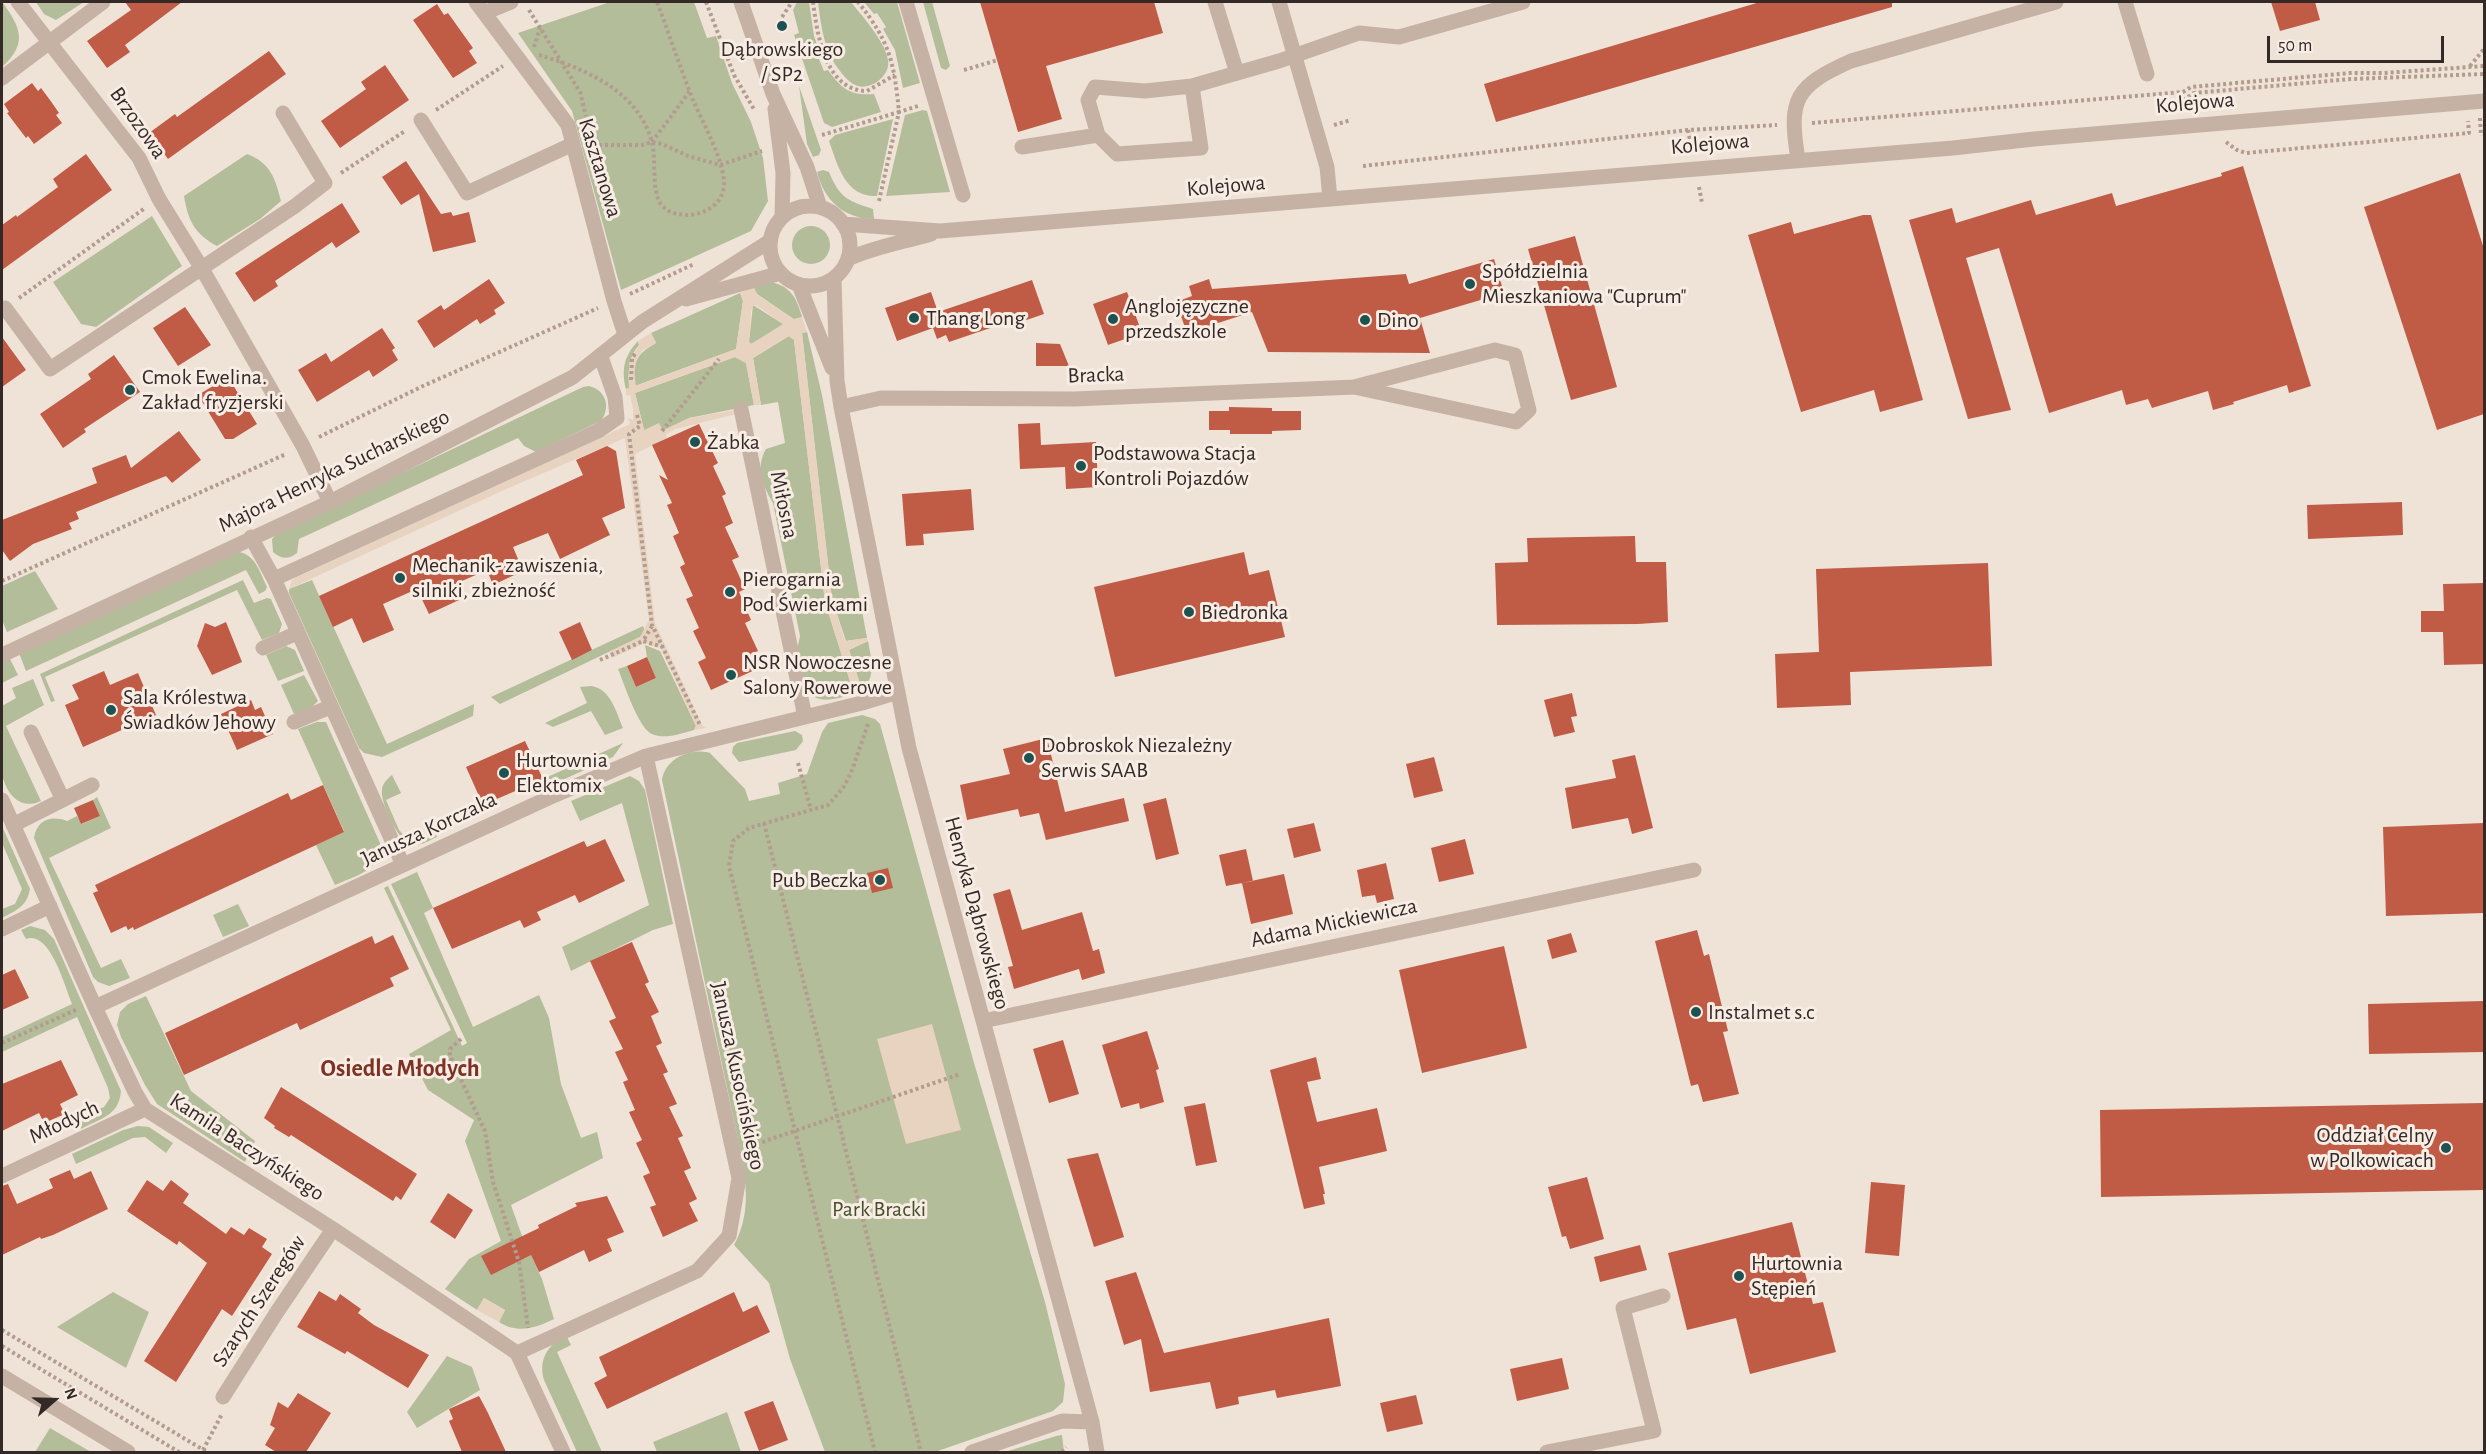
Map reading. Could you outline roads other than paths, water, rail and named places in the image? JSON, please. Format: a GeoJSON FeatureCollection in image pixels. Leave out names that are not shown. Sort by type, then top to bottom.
{"type":"FeatureCollection","features":[{"type":"Feature","properties":{"kind":"street","name":"Brzozowa"},"geometry":{"type":"LineString","coordinates":[[18,2],[140,158],[159,199],[201,267],[303,446],[330,502]]}},
{"type":"Feature","properties":{"kind":"street"},"geometry":{"type":"LineString","coordinates":[[2,78],[104,2]]}},
{"type":"Feature","properties":{"kind":"street"},"geometry":{"type":"LineString","coordinates":[[480,7],[511,2]]}},
{"type":"Feature","properties":{"kind":"street"},"geometry":{"type":"LineString","coordinates":[[741,2],[773,94],[807,167],[820,207]]}},
{"type":"Feature","properties":{"kind":"street"},"geometry":{"type":"LineString","coordinates":[[906,2],[963,195]]}},
{"type":"Feature","properties":{"kind":"street"},"geometry":{"type":"LineString","coordinates":[[1215,2],[1237,73]]}},
{"type":"Feature","properties":{"kind":"street"},"geometry":{"type":"LineString","coordinates":[[1279,2],[1328,167],[1330,199]]}},
{"type":"Feature","properties":{"kind":"street"},"geometry":{"type":"LineString","coordinates":[[1192,86],[1201,148],[1117,154],[1098,135],[1089,100],[1095,87],[1146,91],[1192,86],[1359,33],[1399,37],[1523,2]]}},
{"type":"Feature","properties":{"kind":"street"},"geometry":{"type":"LineString","coordinates":[[1798,159],[1792,124],[1795,107],[1803,91],[1820,75],[1851,61],[2056,2]]}},
{"type":"Feature","properties":{"kind":"street"},"geometry":{"type":"LineString","coordinates":[[2125,2],[2147,74]]}},
{"type":"Feature","properties":{"kind":"street","name":"Kasztanowa"},"geometry":{"type":"LineString","coordinates":[[480,7],[568,125],[614,302],[625,335]]}},
{"type":"Feature","properties":{"kind":"street"},"geometry":{"type":"LineString","coordinates":[[773,94],[783,173],[782,217]]}},
{"type":"Feature","properties":{"kind":"street","name":"Kolejowa"},"geometry":{"type":"LineString","coordinates":[[843,224],[940,231],[2484,101]]}},
{"type":"Feature","properties":{"kind":"street"},"geometry":{"type":"LineString","coordinates":[[4,308],[50,369],[295,206],[325,183],[283,113]]}},
{"type":"Feature","properties":{"kind":"street"},"geometry":{"type":"LineString","coordinates":[[421,120],[467,193],[573,144]]}},
{"type":"Feature","properties":{"kind":"street"},"geometry":{"type":"LineString","coordinates":[[1022,147],[1098,135]]}},
{"type":"Feature","properties":{"kind":"street"},"geometry":{"type":"LineString","coordinates":[[806,206],[820,207],[837,216],[849,235],[848,259],[834,278],[824,284],[799,285],[781,273],[774,264],[770,241],[774,228],[782,217],[806,206]]}},
{"type":"Feature","properties":{"kind":"street","name":"Kolejowa"},"geometry":{"type":"LineString","coordinates":[[848,259],[864,252],[940,231]]}},
{"type":"Feature","properties":{"kind":"street","name":"Majora Henryka Sucharskiego"},"geometry":{"type":"LineString","coordinates":[[2,655],[330,502],[573,377],[601,357],[625,335],[671,303],[770,241]]}},
{"type":"Feature","properties":{"kind":"street","name":"Majora Henryka Sucharskiego"},"geometry":{"type":"LineString","coordinates":[[671,303],[781,273]]}},
{"type":"Feature","properties":{"kind":"street","name":"Henryka Dąbrowskiego"},"geometry":{"type":"LineString","coordinates":[[834,278],[840,407],[909,748],[1092,1422],[1097,1452]]}},
{"type":"Feature","properties":{"kind":"street","name":"Henryka Dąbrowskiego"},"geometry":{"type":"LineString","coordinates":[[799,285],[837,381]]}},
{"type":"Feature","properties":{"kind":"street"},"geometry":{"type":"LineString","coordinates":[[1495,350],[1515,355],[1529,410],[1516,422],[1354,387],[1495,350]]}},
{"type":"Feature","properties":{"kind":"street"},"geometry":{"type":"LineString","coordinates":[[274,579],[598,432],[617,418],[615,397],[601,357]]}},
{"type":"Feature","properties":{"kind":"street","name":"Bracka"},"geometry":{"type":"LineString","coordinates":[[840,407],[881,398],[1074,399],[1354,387]]}},
{"type":"Feature","properties":{"kind":"street","name":"Miłosna"},"geometry":{"type":"LineString","coordinates":[[741,409],[805,717]]}},
{"type":"Feature","properties":{"kind":"street"},"geometry":{"type":"LineString","coordinates":[[251,537],[274,579],[403,865]]}},
{"type":"Feature","properties":{"kind":"street"},"geometry":{"type":"LineString","coordinates":[[263,648],[297,633]]}},
{"type":"Feature","properties":{"kind":"street","name":"Janusza Korczaka"},"geometry":{"type":"LineString","coordinates":[[93,1005],[555,795],[646,756],[862,703],[898,692]]}},
{"type":"Feature","properties":{"kind":"street"},"geometry":{"type":"LineString","coordinates":[[294,722],[330,707]]}},
{"type":"Feature","properties":{"kind":"street"},"geometry":{"type":"LineString","coordinates":[[31,732],[63,800]]}},
{"type":"Feature","properties":{"kind":"street","name":"Janusza Kusocińskiego"},"geometry":{"type":"LineString","coordinates":[[524,1350],[698,1271],[729,1236],[739,1178],[646,756]]}},
{"type":"Feature","properties":{"kind":"street"},"geometry":{"type":"LineString","coordinates":[[13,825],[92,785]]}},
{"type":"Feature","properties":{"kind":"street","name":"Kamila Baczyńskiego"},"geometry":{"type":"LineString","coordinates":[[2,800],[93,1005],[145,1109],[524,1350]]}},
{"type":"Feature","properties":{"kind":"street","name":"Adama Mickiewicza"},"geometry":{"type":"LineString","coordinates":[[983,1021],[1694,870]]}},
{"type":"Feature","properties":{"kind":"street"},"geometry":{"type":"LineString","coordinates":[[2,929],[50,906]]}},
{"type":"Feature","properties":{"kind":"street","name":"Młodych"},"geometry":{"type":"LineString","coordinates":[[2,1176],[145,1109]]}},
{"type":"Feature","properties":{"kind":"street","name":"Szarych Szeregów"},"geometry":{"type":"LineString","coordinates":[[224,1397],[277,1312],[333,1229]]}},
{"type":"Feature","properties":{"kind":"street"},"geometry":{"type":"LineString","coordinates":[[1547,1452],[1654,1431],[1623,1308],[1663,1296]]}},
{"type":"Feature","properties":{"kind":"street"},"geometry":{"type":"LineString","coordinates":[[524,1350],[563,1452]]}},
{"type":"Feature","properties":{"kind":"street"},"geometry":{"type":"LineString","coordinates":[[2,1376],[129,1452]]}},
{"type":"Feature","properties":{"kind":"street"},"geometry":{"type":"LineString","coordinates":[[972,1452],[1062,1421],[1092,1422]]}},
{"type":"Feature","properties":{"kind":"place","name":"Dąbrowskiego / SP2"},"geometry":{"type":"Point","coordinates":[782,26]}},
{"type":"Feature","properties":{"kind":"place","name":"Spółdzielnia Mieszkaniowa \"Cuprum\""},"geometry":{"type":"Point","coordinates":[1470,284]}},
{"type":"Feature","properties":{"kind":"place","name":"Thang Long"},"geometry":{"type":"Point","coordinates":[914,318]}},
{"type":"Feature","properties":{"kind":"place","name":"Anglojęzyczne przedszkole"},"geometry":{"type":"Point","coordinates":[1113,319]}},
{"type":"Feature","properties":{"kind":"place","name":"Dino"},"geometry":{"type":"Point","coordinates":[1365,320]}},
{"type":"Feature","properties":{"kind":"place","name":"Cmok Ewelina. Zakład fryzjerski"},"geometry":{"type":"Point","coordinates":[130,390]}},
{"type":"Feature","properties":{"kind":"place","name":"Żabka"},"geometry":{"type":"Point","coordinates":[695,442]}},
{"type":"Feature","properties":{"kind":"place","name":"Podstawowa Stacja Kontroli Pojazdów"},"geometry":{"type":"Point","coordinates":[1081,466]}},
{"type":"Feature","properties":{"kind":"place","name":"Mechanik- zawiszenia, silniki, zbieżność"},"geometry":{"type":"Point","coordinates":[400,578]}},
{"type":"Feature","properties":{"kind":"place","name":"Pierogarnia Pod Świerkami"},"geometry":{"type":"Point","coordinates":[730,592]}},
{"type":"Feature","properties":{"kind":"place","name":"Biedronka"},"geometry":{"type":"Point","coordinates":[1189,612]}},
{"type":"Feature","properties":{"kind":"place","name":"NSR Nowoczesne Salony Rowerowe"},"geometry":{"type":"Point","coordinates":[731,675]}},
{"type":"Feature","properties":{"kind":"place","name":"Sala Królestwa Świadków Jehowy"},"geometry":{"type":"Point","coordinates":[111,710]}},
{"type":"Feature","properties":{"kind":"place","name":"Dobroskok Niezależny Serwis SAAB"},"geometry":{"type":"Point","coordinates":[1029,758]}},
{"type":"Feature","properties":{"kind":"place","name":"Hurtownia Elektomix"},"geometry":{"type":"Point","coordinates":[504,773]}},
{"type":"Feature","properties":{"kind":"place","name":"Pub Beczka"},"geometry":{"type":"Point","coordinates":[880,880]}},
{"type":"Feature","properties":{"kind":"place","name":"Instalmet s.c"},"geometry":{"type":"Point","coordinates":[1696,1012]}},
{"type":"Feature","properties":{"kind":"place","name":"Oddział Celny w Polkowicach"},"geometry":{"type":"Point","coordinates":[2446,1148]}},
{"type":"Feature","properties":{"kind":"place","name":"Hurtownia Stępień"},"geometry":{"type":"Point","coordinates":[1739,1276]}},
{"type":"Feature","properties":{"kind":"district","name":"Osiedle Młodych"},"geometry":{"type":"Point","coordinates":[400,1069]}},
{"type":"Feature","properties":{"kind":"park label","name":"Park Bracki"},"geometry":{"type":"Point","coordinates":[879,1209]}}]}
